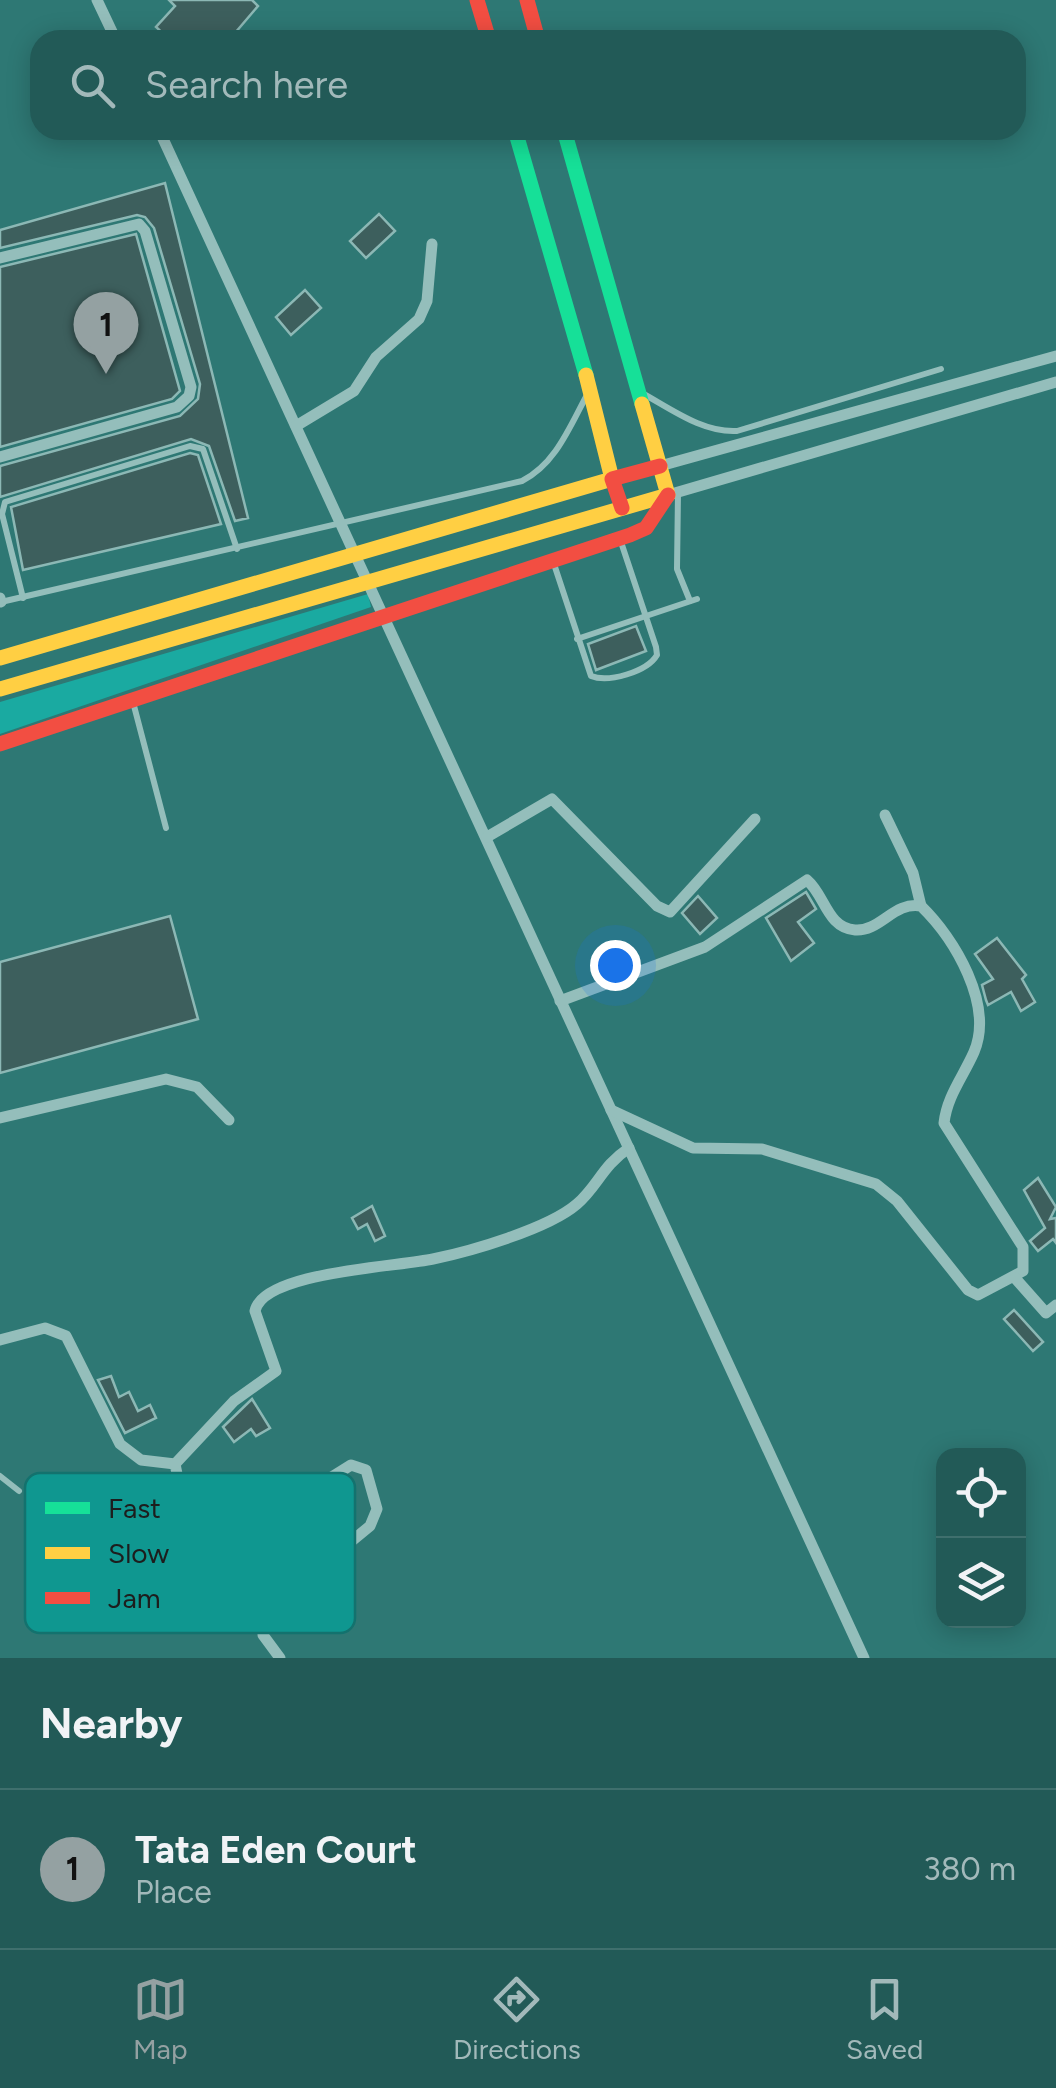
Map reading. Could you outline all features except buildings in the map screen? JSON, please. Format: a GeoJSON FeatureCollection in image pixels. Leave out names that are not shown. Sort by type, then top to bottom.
{"type":"FeatureCollection","features":[{"type":"Feature","properties":{"kind":"street"},"geometry":{"type":"LineString","coordinates":[[96,0],[111,30]]}},
{"type":"Feature","properties":{"kind":"street"},"geometry":{"type":"LineString","coordinates":[[477,0],[486,30]]}},
{"type":"Feature","properties":{"kind":"street"},"geometry":{"type":"LineString","coordinates":[[527,0],[535,30]]}},
{"type":"Feature","properties":{"kind":"street"},"geometry":{"type":"LineString","coordinates":[[164,140],[864,1658]]}},
{"type":"Feature","properties":{"kind":"street"},"geometry":{"type":"LineString","coordinates":[[518,140],[622,508]]}},
{"type":"Feature","properties":{"kind":"street"},"geometry":{"type":"LineString","coordinates":[[567,140],[660,466],[673,494]]}},
{"type":"Feature","properties":{"kind":"street"},"geometry":{"type":"LineString","coordinates":[[0,258],[139,224],[145,231],[191,387],[189,396],[177,408],[0,457]]}},
{"type":"Feature","properties":{"kind":"street"},"geometry":{"type":"LineString","coordinates":[[296,426],[354,391],[376,358],[418,319],[427,301],[432,244]]}},
{"type":"Feature","properties":{"kind":"street"},"geometry":{"type":"LineString","coordinates":[[0,658],[612,479],[1056,356]]}},
{"type":"Feature","properties":{"kind":"street"},"geometry":{"type":"LineString","coordinates":[[0,689],[1056,382]]}},
{"type":"Feature","properties":{"kind":"street"},"geometry":{"type":"LineString","coordinates":[[0,744],[620,539],[646,528],[673,494]]}},
{"type":"Feature","properties":{"kind":"street"},"geometry":{"type":"LineString","coordinates":[[487,837],[552,800],[657,906],[670,912],[756,819]]}},
{"type":"Feature","properties":{"kind":"street"},"geometry":{"type":"LineString","coordinates":[[611,1110],[694,1148],[762,1149],[861,1177],[898,1201],[968,1290],[985,1294],[1015,1278],[1026,1260],[1023,1247],[944,1124],[952,1092],[978,1041],[980,1006],[974,986],[922,906],[914,873],[886,816]]}},
{"type":"Feature","properties":{"kind":"street"},"geometry":{"type":"LineString","coordinates":[[560,1001],[706,947],[807,880],[834,921],[853,930],[864,929],[904,906],[922,906]]}},
{"type":"Feature","properties":{"kind":"street"},"geometry":{"type":"LineString","coordinates":[[0,1118],[166,1079],[196,1087],[229,1120]]}},
{"type":"Feature","properties":{"kind":"street"},"geometry":{"type":"LineString","coordinates":[[175,1464],[234,1401],[276,1370],[255,1311],[266,1292],[290,1280],[432,1259],[542,1223],[573,1208],[610,1161],[628,1148]]}},
{"type":"Feature","properties":{"kind":"street"},"geometry":{"type":"LineString","coordinates":[[1015,1278],[1046,1313],[1056,1305]]}},
{"type":"Feature","properties":{"kind":"street"},"geometry":{"type":"LineString","coordinates":[[0,1340],[46,1328],[58,1330],[72,1344],[120,1444],[141,1460],[175,1464]]}},
{"type":"Feature","properties":{"kind":"street"},"geometry":{"type":"LineString","coordinates":[[175,1464],[180,1473]]}},
{"type":"Feature","properties":{"kind":"street"},"geometry":{"type":"LineString","coordinates":[[338,1473],[351,1465],[366,1470],[376,1509],[370,1526],[355,1538]]}},
{"type":"Feature","properties":{"kind":"street"},"geometry":{"type":"LineString","coordinates":[[263,1633],[280,1658]]}},
{"type":"Feature","properties":{"kind":"lane"},"geometry":{"type":"LineString","coordinates":[[639,391],[719,432],[737,431],[940,370]]}},
{"type":"Feature","properties":{"kind":"lane"},"geometry":{"type":"LineString","coordinates":[[0,601],[522,482],[540,472],[590,389]]}},
{"type":"Feature","properties":{"kind":"lane"},"geometry":{"type":"LineString","coordinates":[[23,598],[2,514],[6,502],[190,446],[203,449],[237,549]]}},
{"type":"Feature","properties":{"kind":"lane"},"geometry":{"type":"LineString","coordinates":[[577,639],[693,600],[677,569],[673,494]]}},
{"type":"Feature","properties":{"kind":"lane"},"geometry":{"type":"LineString","coordinates":[[553,560],[587,670],[596,679],[645,667],[657,655],[620,539]]}},
{"type":"Feature","properties":{"kind":"lane"},"geometry":{"type":"LineString","coordinates":[[132,701],[166,828]]}},
{"type":"Feature","properties":{"kind":"lane"},"geometry":{"type":"LineString","coordinates":[[0,1476],[20,1492]]}},
{"type":"Feature","properties":{"kind":"green space"},"geometry":{"type":"Polygon","coordinates":[[[368,594],[371,607],[0,734],[0,702],[368,594]]]}},
{"type":"Feature","properties":{"kind":"traffic: fast"},"geometry":{"type":"LineString","coordinates":[[518,140],[586,375]]}},
{"type":"Feature","properties":{"kind":"traffic: fast"},"geometry":{"type":"LineString","coordinates":[[567,140],[642,404]]}},
{"type":"Feature","properties":{"kind":"traffic: slow"},"geometry":{"type":"LineString","coordinates":[[0,658],[612,479],[586,375]]}},
{"type":"Feature","properties":{"kind":"traffic: slow"},"geometry":{"type":"LineString","coordinates":[[0,689],[668,495],[642,404]]}},
{"type":"Feature","properties":{"kind":"traffic: jam"},"geometry":{"type":"LineString","coordinates":[[477,0],[486,30]]}},
{"type":"Feature","properties":{"kind":"traffic: jam"},"geometry":{"type":"LineString","coordinates":[[527,0],[535,30]]}},
{"type":"Feature","properties":{"kind":"traffic: jam"},"geometry":{"type":"LineString","coordinates":[[622,508],[612,479],[660,466]]}},
{"type":"Feature","properties":{"kind":"traffic: jam"},"geometry":{"type":"LineString","coordinates":[[0,744],[630,535],[646,528],[668,495]]}},
{"type":"Feature","properties":{"kind":"place","name":"Tata Eden Court"},"geometry":{"type":"Point","coordinates":[106,374]}}]}
